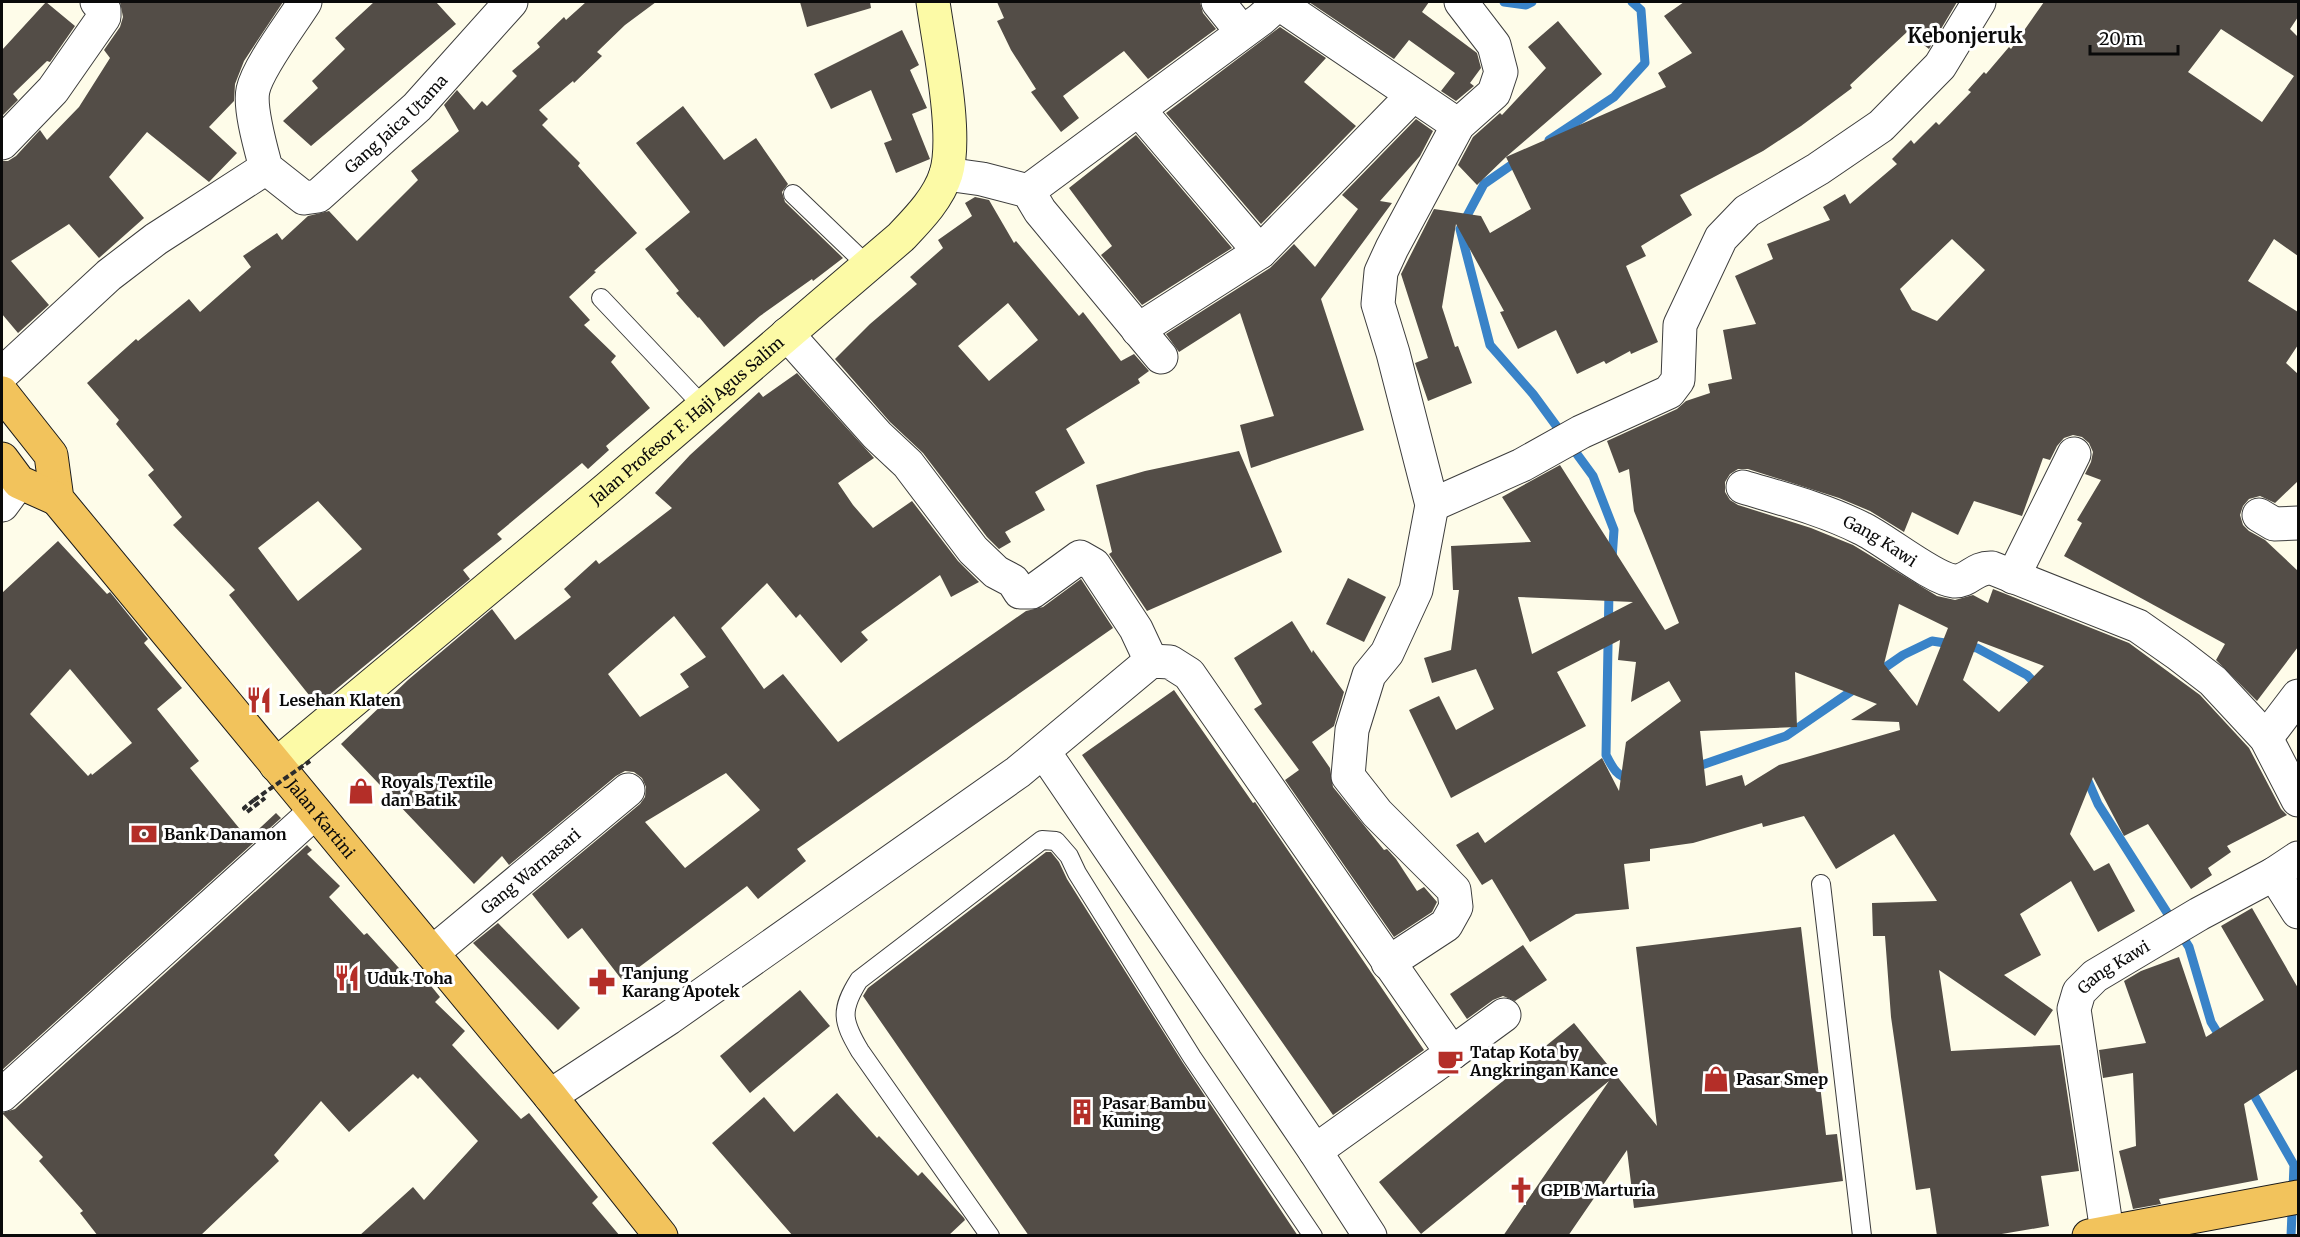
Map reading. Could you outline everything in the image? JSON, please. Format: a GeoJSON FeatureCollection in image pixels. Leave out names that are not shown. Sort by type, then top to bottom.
{"type":"FeatureCollection","features":[{"type":"Feature","properties":{"kind":"highway"},"geometry":{"type":"LineString","coordinates":[[2,393],[51,455],[57,498],[7,482]]}},
{"type":"Feature","properties":{"kind":"highway","name":"Jalan Kartini"},"geometry":{"type":"LineString","coordinates":[[57,498],[550,1096],[662,1236]]}},
{"type":"Feature","properties":{"kind":"highway"},"geometry":{"type":"LineString","coordinates":[[2098,1234],[2298,1197]]}},
{"type":"Feature","properties":{"kind":"main road","name":"Jalan Profesor F. Haji Agus Salim"},"geometry":{"type":"LineString","coordinates":[[276,765],[704,406],[901,237],[923,213],[936,196],[946,174],[950,151],[947,108],[933,2]]}},
{"type":"Feature","properties":{"kind":"street"},"geometry":{"type":"LineString","coordinates":[[2,143],[53,90],[104,17],[104,10],[97,2]]}},
{"type":"Feature","properties":{"kind":"street"},"geometry":{"type":"LineString","coordinates":[[2,374],[109,275],[156,239],[266,168],[253,105],[253,91],[259,75],[305,2]]}},
{"type":"Feature","properties":{"kind":"street","name":"Gang Jaica Utama"},"geometry":{"type":"LineString","coordinates":[[266,168],[304,198],[318,196],[417,107],[510,2]]}},
{"type":"Feature","properties":{"kind":"street"},"geometry":{"type":"LineString","coordinates":[[1218,2],[1242,32]]}},
{"type":"Feature","properties":{"kind":"street"},"geometry":{"type":"LineString","coordinates":[[1028,191],[1139,110],[1279,2],[1458,125]]}},
{"type":"Feature","properties":{"kind":"street"},"geometry":{"type":"LineString","coordinates":[[1388,963],[1446,925],[1456,907],[1454,890],[1377,813],[1348,776],[1352,730],[1369,675],[1387,653],[1416,590],[1432,505],[1394,353],[1378,304],[1382,272],[1392,248],[1458,125],[1494,93],[1501,72],[1494,45],[1461,2]]}},
{"type":"Feature","properties":{"kind":"street"},"geometry":{"type":"LineString","coordinates":[[1432,505],[1522,465],[1581,432],[1669,392],[1678,380],[1680,324],[1721,238],[1747,211],[1818,169],[1881,126],[1940,66],[1978,2]]}},
{"type":"Feature","properties":{"kind":"street"},"geometry":{"type":"LineString","coordinates":[[1138,330],[1260,252],[1413,95]]}},
{"type":"Feature","properties":{"kind":"street"},"geometry":{"type":"LineString","coordinates":[[1139,110],[1260,252]]}},
{"type":"Feature","properties":{"kind":"street"},"geometry":{"type":"LineString","coordinates":[[946,174],[982,179],[1028,191],[1040,211],[1161,357]]}},
{"type":"Feature","properties":{"kind":"street"},"geometry":{"type":"LineString","coordinates":[[787,334],[877,435],[908,464],[973,550],[996,572],[1013,581],[1020,592],[1032,592],[1080,557],[1094,566],[1140,635],[1147,657],[1151,661]]}},
{"type":"Feature","properties":{"kind":"street"},"geometry":{"type":"LineString","coordinates":[[2013,577],[2074,454]]}},
{"type":"Feature","properties":{"kind":"street","name":"Gang Kawi"},"geometry":{"type":"LineString","coordinates":[[1743,488],[1818,508],[1864,529],[1935,573],[1953,581],[1966,579],[1982,568],[1992,568],[2138,626],[2213,681],[2266,738],[2298,800]]}},
{"type":"Feature","properties":{"kind":"street"},"geometry":{"type":"LineString","coordinates":[[2259,515],[2274,524],[2298,523]]}},
{"type":"Feature","properties":{"kind":"street"},"geometry":{"type":"LineString","coordinates":[[550,1096],[669,1018],[1044,752],[1151,661],[1170,662],[1189,674],[1452,1053]]}},
{"type":"Feature","properties":{"kind":"street"},"geometry":{"type":"LineString","coordinates":[[2266,738],[2298,696]]}},
{"type":"Feature","properties":{"kind":"street"},"geometry":{"type":"LineString","coordinates":[[1044,752],[1315,1150],[1370,1236]]}},
{"type":"Feature","properties":{"kind":"street","name":"Gang Warnasari"},"geometry":{"type":"LineString","coordinates":[[432,954],[628,790]]}},
{"type":"Feature","properties":{"kind":"street"},"geometry":{"type":"LineString","coordinates":[[2,1095],[315,813]]}},
{"type":"Feature","properties":{"kind":"street"},"geometry":{"type":"LineString","coordinates":[[2286,866],[2298,912]]}},
{"type":"Feature","properties":{"kind":"street","name":"Gang Kawi"},"geometry":{"type":"LineString","coordinates":[[2098,1234],[2074,1009],[2079,992],[2087,982],[2144,946],[2286,866]]}},
{"type":"Feature","properties":{"kind":"street"},"geometry":{"type":"LineString","coordinates":[[1315,1150],[1504,1015]]}},
{"type":"Feature","properties":{"kind":"lane"},"geometry":{"type":"LineString","coordinates":[[793,194],[868,266]]}},
{"type":"Feature","properties":{"kind":"lane"},"geometry":{"type":"LineString","coordinates":[[601,298],[704,406]]}},
{"type":"Feature","properties":{"kind":"lane"},"geometry":{"type":"LineString","coordinates":[[990,1236],[860,1051],[848,1032],[844,1014],[847,999],[858,980],[1042,840],[1056,842],[1069,856],[1077,873],[1192,1057],[1308,1234]]}},
{"type":"Feature","properties":{"kind":"lane"},"geometry":{"type":"LineString","coordinates":[[1821,884],[1862,1236]]}},
{"type":"Feature","properties":{"kind":"path"},"geometry":{"type":"LineString","coordinates":[[256,801],[310,761]]}},
{"type":"Feature","properties":{"kind":"building"},"geometry":{"type":"Polygon","coordinates":[[[46,2],[75,26],[50,62],[47,61],[13,94],[18,100],[2,116],[2,50],[46,2]]]}},
{"type":"Feature","properties":{"kind":"building"},"geometry":{"type":"Polygon","coordinates":[[[120,2],[283,2],[244,61],[235,84],[234,101],[209,127],[237,153],[209,182],[147,132],[109,177],[144,218],[99,258],[69,224],[11,261],[49,305],[18,333],[2,314],[2,161],[8,161],[16,156],[40,130],[47,140],[79,107],[110,58],[104,50],[120,27],[123,17],[120,2]]]}},
{"type":"Feature","properties":{"kind":"building"},"geometry":{"type":"Polygon","coordinates":[[[374,2],[436,2],[456,24],[311,146],[283,121],[318,88],[312,81],[345,49],[335,38],[374,2]]]}},
{"type":"Feature","properties":{"kind":"building"},"geometry":{"type":"Polygon","coordinates":[[[586,2],[656,2],[625,25],[597,52],[602,56],[574,83],[573,81],[539,110],[548,119],[542,125],[580,163],[578,166],[637,233],[569,297],[590,320],[584,325],[616,356],[611,362],[650,408],[606,446],[609,450],[588,469],[582,463],[497,534],[502,539],[463,570],[470,579],[317,705],[229,595],[235,590],[173,525],[182,517],[148,475],[154,470],[116,424],[119,420],[87,383],[136,339],[138,341],[189,299],[200,312],[251,267],[243,256],[277,233],[282,240],[308,216],[329,211],[357,241],[418,180],[411,171],[459,131],[444,105],[457,90],[474,110],[482,101],[487,106],[517,76],[512,71],[540,47],[537,43],[564,17],[566,20],[586,2]],[[318,501],[258,548],[298,601],[362,549],[318,501]]]}},
{"type":"Feature","properties":{"kind":"building"},"geometry":{"type":"Polygon","coordinates":[[[800,2],[870,2],[871,8],[807,27],[800,2]]]}},
{"type":"Feature","properties":{"kind":"building"},"geometry":{"type":"Polygon","coordinates":[[[997,2],[1200,2],[1203,13],[1216,29],[1148,79],[1124,51],[1063,96],[1079,118],[1061,132],[1031,92],[1036,89],[1011,50],[997,21],[1004,18],[997,2]]]}},
{"type":"Feature","properties":{"kind":"building"},"geometry":{"type":"Polygon","coordinates":[[[1309,2],[1429,2],[1422,12],[1477,53],[1481,68],[1470,83],[1474,86],[1456,101],[1441,91],[1455,73],[1409,40],[1394,59],[1309,2]]]}},
{"type":"Feature","properties":{"kind":"building"},"geometry":{"type":"Polygon","coordinates":[[[1684,2],[1957,2],[1929,49],[1907,32],[1850,85],[1852,88],[1801,126],[1763,151],[1680,195],[1692,215],[1641,246],[1646,256],[1626,266],[1658,342],[1631,354],[1630,351],[1606,364],[1604,361],[1577,374],[1556,330],[1518,349],[1500,312],[1504,311],[1456,224],[1442,307],[1455,347],[1458,346],[1472,383],[1428,401],[1415,363],[1428,358],[1401,274],[1434,209],[1481,216],[1490,233],[1531,209],[1506,157],[1666,87],[1658,73],[1692,53],[1664,16],[1684,2]]]}},
{"type":"Feature","properties":{"kind":"building"},"geometry":{"type":"Polygon","coordinates":[[[2044,2],[2298,2],[2298,17],[2290,29],[2298,37],[2298,256],[2274,239],[2248,281],[2298,312],[2298,345],[2286,363],[2298,374],[2298,481],[2275,503],[2260,496],[2249,499],[2240,515],[2243,525],[2249,531],[2265,540],[2298,571],[2298,647],[2257,701],[2216,660],[2225,644],[2064,556],[2082,523],[2077,520],[2101,480],[2085,474],[2093,452],[2089,443],[2082,437],[2073,435],[2064,438],[2050,460],[2043,458],[2022,516],[1974,501],[1958,535],[1912,512],[1904,532],[1870,511],[1839,498],[1748,469],[1738,469],[1730,474],[1725,482],[1725,492],[1730,500],[1738,505],[1811,528],[1853,545],[1937,596],[1955,600],[1973,595],[1988,603],[1993,589],[2129,643],[2200,695],[2249,748],[2281,809],[2287,815],[2227,846],[2231,852],[2208,868],[2212,875],[2191,889],[2148,824],[2124,836],[2093,777],[2070,834],[2094,871],[2109,863],[2135,911],[2098,932],[2071,881],[2020,914],[2041,955],[2004,975],[2053,1010],[2035,1036],[1939,970],[1951,1051],[2060,1045],[2079,1171],[2041,1176],[2049,1226],[1990,1236],[1937,1236],[1930,1188],[1916,1190],[1891,1017],[1885,936],[1873,936],[1872,903],[1937,901],[1894,834],[1836,869],[1804,816],[1763,827],[1762,823],[1693,843],[1650,849],[1650,861],[1624,864],[1629,909],[1576,914],[1530,942],[1492,879],[1482,885],[1456,845],[1478,832],[1485,843],[1602,758],[1619,791],[1626,742],[1681,701],[1669,681],[1631,702],[1636,662],[1618,660],[1620,640],[1557,672],[1586,726],[1451,798],[1409,710],[1439,696],[1456,730],[1494,709],[1476,669],[1432,683],[1424,658],[1451,650],[1459,590],[1453,590],[1451,546],[1531,542],[1502,497],[1560,465],[1665,630],[1679,623],[1634,511],[1629,469],[1619,473],[1607,441],[1677,409],[1686,401],[1710,393],[1708,384],[1732,379],[1723,330],[1756,324],[1735,276],[1773,259],[1767,244],[1830,220],[1823,207],[1845,194],[1850,204],[1897,164],[1892,159],[1911,140],[1914,144],[1936,122],[1939,125],[1971,92],[1968,90],[1984,72],[1986,74],[2009,47],[2011,49],[2044,2]],[[2221,29],[2188,72],[2262,122],[2294,76],[2221,29]],[[1952,239],[1900,289],[1912,310],[1937,321],[1985,270],[1952,239]],[[1518,597],[1532,654],[1633,602],[1518,597]],[[1899,604],[1884,664],[1917,706],[1948,628],[1899,604]],[[1978,641],[1963,680],[1999,712],[2044,666],[1978,641]],[[1795,672],[1797,727],[1700,731],[1706,786],[1742,775],[1745,786],[1779,765],[1900,730],[1899,722],[1851,720],[1877,704],[1795,672]]]}},
{"type":"Feature","properties":{"kind":"building"},"geometry":{"type":"Polygon","coordinates":[[[1558,21],[1602,74],[1477,185],[1458,165],[1473,137],[1500,113],[1502,115],[1546,68],[1528,47],[1558,21]]]}},
{"type":"Feature","properties":{"kind":"building"},"geometry":{"type":"Polygon","coordinates":[[[1280,27],[1326,58],[1304,82],[1356,126],[1261,224],[1166,113],[1280,27]]]}},
{"type":"Feature","properties":{"kind":"building"},"geometry":{"type":"Polygon","coordinates":[[[902,30],[919,65],[910,70],[927,108],[912,114],[930,159],[896,173],[884,143],[892,140],[871,90],[831,109],[814,74],[902,30]]]}},
{"type":"Feature","properties":{"kind":"building"},"geometry":{"type":"Polygon","coordinates":[[[683,106],[724,160],[756,138],[788,184],[782,192],[785,202],[843,258],[760,316],[724,347],[676,293],[679,291],[645,249],[690,212],[636,143],[683,106]]]}},
{"type":"Feature","properties":{"kind":"building"},"geometry":{"type":"Polygon","coordinates":[[[1416,119],[1433,131],[1420,156],[1380,201],[1392,203],[1321,299],[1364,430],[1251,468],[1240,425],[1274,416],[1240,313],[1179,352],[1166,334],[1270,268],[1294,244],[1315,267],[1358,209],[1342,195],[1416,119]]]}},
{"type":"Feature","properties":{"kind":"building"},"geometry":{"type":"Polygon","coordinates":[[[1136,135],[1232,248],[1142,305],[1101,255],[1112,246],[1069,188],[1136,135]]]}},
{"type":"Feature","properties":{"kind":"building"},"geometry":{"type":"Polygon","coordinates":[[[975,197],[989,200],[1014,243],[1016,241],[1079,316],[1083,312],[1121,361],[1134,354],[1149,371],[1138,379],[1140,383],[1066,429],[1085,463],[1035,492],[1045,510],[1005,532],[1011,542],[999,549],[987,537],[923,453],[890,422],[835,359],[870,324],[917,284],[910,277],[943,248],[938,240],[972,216],[965,203],[975,197]],[[1008,303],[958,346],[989,381],[1038,340],[1008,303]]]}},
{"type":"Feature","properties":{"kind":"building"},"geometry":{"type":"Polygon","coordinates":[[[797,373],[874,458],[838,483],[873,528],[912,501],[958,561],[979,582],[951,597],[940,575],[861,632],[868,640],[841,663],[800,614],[796,618],[767,583],[721,628],[764,689],[783,674],[838,742],[1026,611],[1043,607],[1081,579],[1113,628],[797,849],[806,861],[758,899],[747,886],[622,980],[582,928],[568,939],[532,894],[640,804],[645,797],[646,787],[642,778],[634,772],[625,771],[616,776],[509,865],[502,856],[474,884],[341,744],[408,680],[492,609],[515,640],[571,597],[564,589],[596,560],[599,564],[672,508],[655,493],[690,455],[759,392],[763,397],[797,373]],[[674,616],[608,674],[640,717],[689,687],[680,674],[706,657],[674,616]],[[726,773],[645,822],[685,868],[760,810],[726,773]]]}},
{"type":"Feature","properties":{"kind":"building"},"geometry":{"type":"Polygon","coordinates":[[[1239,451],[1282,552],[1147,611],[1109,554],[1112,552],[1096,485],[1145,471],[1239,451]]]}},
{"type":"Feature","properties":{"kind":"building"},"geometry":{"type":"Polygon","coordinates":[[[58,541],[107,594],[110,592],[148,639],[144,643],[182,688],[157,709],[199,761],[190,768],[248,839],[276,813],[281,818],[2,1070],[2,593],[58,541]],[[70,669],[30,714],[88,776],[132,743],[70,669]]]}},
{"type":"Feature","properties":{"kind":"building"},"geometry":{"type":"Polygon","coordinates":[[[1348,578],[1386,597],[1364,642],[1326,624],[1348,578]]]}},
{"type":"Feature","properties":{"kind":"building"},"geometry":{"type":"Polygon","coordinates":[[[1292,621],[1312,653],[1313,650],[1344,692],[1334,726],[1312,742],[1330,768],[1333,787],[1384,850],[1387,849],[1396,859],[1417,891],[1424,887],[1437,902],[1432,912],[1394,937],[1285,780],[1299,770],[1254,709],[1262,704],[1234,658],[1292,621]]]}},
{"type":"Feature","properties":{"kind":"building"},"geometry":{"type":"Polygon","coordinates":[[[1174,690],[1253,803],[1255,802],[1424,1050],[1333,1115],[1082,755],[1174,690]]]}},
{"type":"Feature","properties":{"kind":"building"},"geometry":{"type":"Polygon","coordinates":[[[307,845],[312,850],[307,854],[340,886],[329,897],[364,935],[367,933],[409,979],[419,971],[440,997],[435,1002],[465,1031],[452,1045],[521,1119],[529,1113],[598,1197],[592,1203],[620,1236],[359,1236],[413,1187],[424,1200],[478,1141],[420,1077],[418,1079],[413,1074],[349,1132],[321,1101],[274,1155],[279,1161],[200,1236],[98,1236],[80,1213],[83,1211],[39,1161],[43,1157],[2,1113],[15,1109],[307,845]]]}},
{"type":"Feature","properties":{"kind":"building","name":"Pasar Bambu Kuning"},"geometry":{"type":"Polygon","coordinates":[[[1046,852],[1051,852],[1059,862],[1067,879],[1183,1063],[1298,1236],[1029,1236],[863,996],[868,988],[1046,852]]]}},
{"type":"Feature","properties":{"kind":"building"},"geometry":{"type":"Polygon","coordinates":[[[2252,908],[2298,988],[2298,1069],[2244,1104],[2258,1180],[2159,1199],[2161,1204],[2133,1209],[2119,1151],[2136,1146],[2133,1073],[2103,1078],[2099,1050],[2146,1043],[2124,981],[2141,971],[2179,957],[2206,1037],[2264,1000],[2221,926],[2252,908]]]}},
{"type":"Feature","properties":{"kind":"building"},"geometry":{"type":"Polygon","coordinates":[[[498,923],[580,1008],[558,1030],[473,943],[498,923]]]}},
{"type":"Feature","properties":{"kind":"building","name":"Pasar Smep"},"geometry":{"type":"Polygon","coordinates":[[[1801,927],[1826,1135],[1837,1134],[1843,1181],[1634,1208],[1627,1150],[1568,1236],[1503,1236],[1609,1081],[1421,1234],[1379,1182],[1574,1023],[1657,1126],[1636,947],[1801,927]]]}},
{"type":"Feature","properties":{"kind":"building"},"geometry":{"type":"Polygon","coordinates":[[[1523,945],[1547,980],[1515,1001],[1503,996],[1493,1000],[1467,1019],[1450,994],[1523,945]]]}},
{"type":"Feature","properties":{"kind":"building"},"geometry":{"type":"Polygon","coordinates":[[[800,990],[830,1026],[750,1093],[720,1056],[800,990]]]}},
{"type":"Feature","properties":{"kind":"building"},"geometry":{"type":"Polygon","coordinates":[[[837,1093],[877,1138],[879,1136],[918,1176],[922,1172],[964,1218],[965,1220],[948,1236],[793,1236],[712,1143],[764,1097],[794,1132],[837,1093]]]}},
{"type":"Feature","properties":{"kind":"waterway"},"geometry":{"type":"LineString","coordinates":[[1504,2],[1526,5],[1532,2]]}},
{"type":"Feature","properties":{"kind":"waterway"},"geometry":{"type":"LineString","coordinates":[[1549,140],[1614,97],[1645,63],[1641,10],[1632,2]]}},
{"type":"Feature","properties":{"kind":"waterway"},"geometry":{"type":"LineString","coordinates":[[1520,159],[1484,184],[1460,229],[1490,345],[1533,394],[1593,476],[1614,530],[1612,559]]}},
{"type":"Feature","properties":{"kind":"waterway"},"geometry":{"type":"LineString","coordinates":[[1609,591],[1606,755],[1619,774],[1632,778]]}},
{"type":"Feature","properties":{"kind":"waterway"},"geometry":{"type":"LineString","coordinates":[[1877,673],[1903,655],[1932,641],[1977,648],[2027,675],[2040,688]]}},
{"type":"Feature","properties":{"kind":"waterway"},"geometry":{"type":"LineString","coordinates":[[1693,768],[1786,736],[1859,686]]}},
{"type":"Feature","properties":{"kind":"waterway"},"geometry":{"type":"LineString","coordinates":[[2085,774],[2098,804],[2189,947],[2211,1022],[2222,1040]]}},
{"type":"Feature","properties":{"kind":"waterway"},"geometry":{"type":"LineString","coordinates":[[2250,1088],[2294,1165],[2291,1236]]}},
{"type":"Feature","properties":{"kind":"place","name":"Lesehan Klaten"},"geometry":{"type":"Point","coordinates":[259,700]}},
{"type":"Feature","properties":{"kind":"place","name":"Royals Textile dan Batik"},"geometry":{"type":"Point","coordinates":[361,791]}},
{"type":"Feature","properties":{"kind":"place","name":"Bank Danamon"},"geometry":{"type":"Point","coordinates":[144,834]}},
{"type":"Feature","properties":{"kind":"place","name":"Uduk Toha"},"geometry":{"type":"Point","coordinates":[347,978]}},
{"type":"Feature","properties":{"kind":"place","name":"Tanjung Karang Apotek"},"geometry":{"type":"Point","coordinates":[602,982]}},
{"type":"Feature","properties":{"kind":"place","name":"Tatap Kota by Angkringan Kance"},"geometry":{"type":"Point","coordinates":[1450,1061]}},
{"type":"Feature","properties":{"kind":"place","name":"Pasar Smep"},"geometry":{"type":"Point","coordinates":[1716,1079]}},
{"type":"Feature","properties":{"kind":"place","name":"Pasar Bambu Kuning"},"geometry":{"type":"Point","coordinates":[1082,1112]}},
{"type":"Feature","properties":{"kind":"place","name":"GPIB Marturia"},"geometry":{"type":"Point","coordinates":[1521,1190]}},
{"type":"Feature","properties":{"kind":"district","name":"Kebonjeruk"},"geometry":{"type":"Point","coordinates":[1965,35]}}]}
